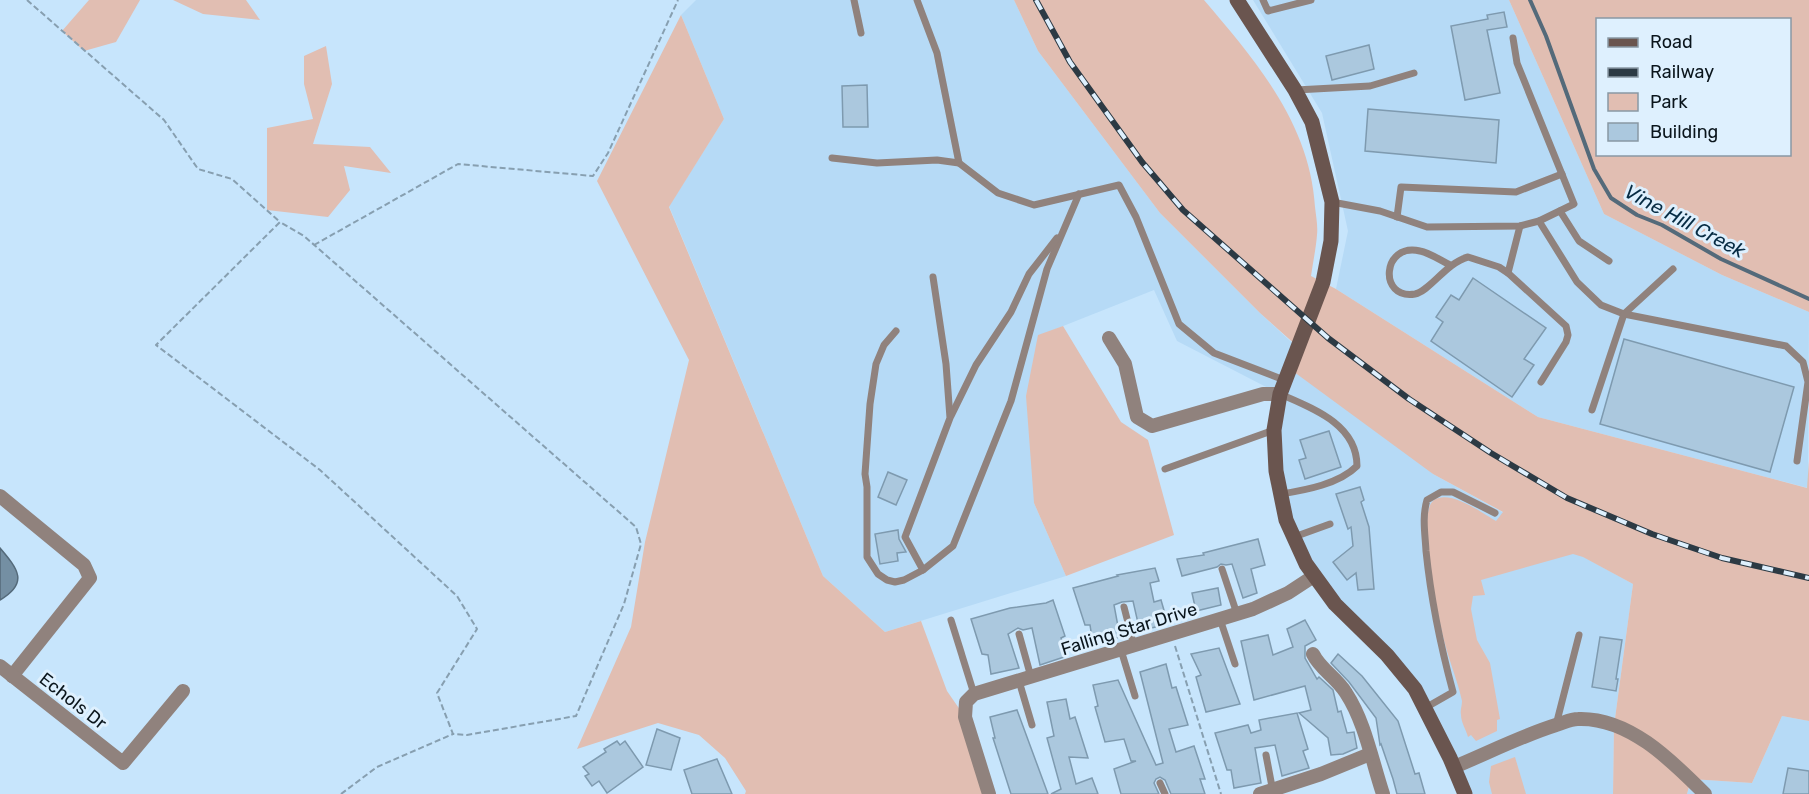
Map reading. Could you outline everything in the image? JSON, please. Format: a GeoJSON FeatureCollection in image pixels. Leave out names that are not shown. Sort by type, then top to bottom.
{"type":"FeatureCollection","features":[{"type":"Feature","properties":{"kind":"main road"},"geometry":{"type":"LineString","coordinates":[[1237,0],[1295,90],[1312,122],[1332,202],[1331,241],[1323,282],[1282,387],[1274,429],[1276,471],[1286,520],[1306,564],[1335,604],[1388,655],[1415,689],[1465,794]]}},
{"type":"Feature","properties":{"kind":"street"},"geometry":{"type":"LineString","coordinates":[[1109,338],[1125,364],[1137,417],[1152,426],[1282,387]]}},
{"type":"Feature","properties":{"kind":"street"},"geometry":{"type":"LineString","coordinates":[[0,496],[84,565],[90,578],[12,676]]}},
{"type":"Feature","properties":{"kind":"street","name":"Falling Star Drive"},"geometry":{"type":"LineString","coordinates":[[974,694],[1237,614],[1274,600],[1314,576]]}},
{"type":"Feature","properties":{"kind":"street"},"geometry":{"type":"LineString","coordinates":[[1313,654],[1316,661],[1344,689],[1354,705],[1383,794]]}},
{"type":"Feature","properties":{"kind":"street","name":"Echols Dr"},"geometry":{"type":"LineString","coordinates":[[0,666],[123,763],[183,691]]}},
{"type":"Feature","properties":{"kind":"street"},"geometry":{"type":"LineString","coordinates":[[974,694],[966,702],[965,717],[989,794]]}},
{"type":"Feature","properties":{"kind":"street"},"geometry":{"type":"LineString","coordinates":[[1454,767],[1556,725],[1575,719],[1596,720],[1631,732],[1674,763],[1705,794]]}},
{"type":"Feature","properties":{"kind":"street"},"geometry":{"type":"LineString","coordinates":[[1269,793],[1370,754]]}},
{"type":"Feature","properties":{"kind":"lane"},"geometry":{"type":"LineString","coordinates":[[854,0],[861,33]]}},
{"type":"Feature","properties":{"kind":"lane"},"geometry":{"type":"LineString","coordinates":[[917,0],[938,53],[960,163]]}},
{"type":"Feature","properties":{"kind":"lane"},"geometry":{"type":"LineString","coordinates":[[1263,0],[1268,11],[1311,0]]}},
{"type":"Feature","properties":{"kind":"lane"},"geometry":{"type":"LineString","coordinates":[[1332,202],[1380,211],[1427,226],[1520,226],[1539,221],[1574,204],[1517,63],[1513,38]]}},
{"type":"Feature","properties":{"kind":"lane"},"geometry":{"type":"LineString","coordinates":[[1295,90],[1370,87],[1414,74]]}},
{"type":"Feature","properties":{"kind":"lane"},"geometry":{"type":"LineString","coordinates":[[832,158],[878,163],[937,159],[960,163],[998,192],[1034,205],[1119,185],[1136,217],[1179,324],[1215,353],[1282,387],[1319,412],[1343,430],[1351,442],[1357,456],[1357,466],[1350,473],[1309,489],[1281,494]]}},
{"type":"Feature","properties":{"kind":"lane"},"geometry":{"type":"LineString","coordinates":[[1397,217],[1401,187],[1516,192],[1562,174]]}},
{"type":"Feature","properties":{"kind":"lane"},"geometry":{"type":"LineString","coordinates":[[896,331],[884,345],[876,364],[870,404],[865,474],[867,557],[878,574],[895,582],[923,570],[953,546],[1011,401],[1047,269],[1079,194]]}},
{"type":"Feature","properties":{"kind":"lane"},"geometry":{"type":"LineString","coordinates":[[1560,211],[1579,241],[1609,261]]}},
{"type":"Feature","properties":{"kind":"lane"},"geometry":{"type":"LineString","coordinates":[[1539,221],[1577,282],[1601,305],[1624,314],[1786,346],[1803,362],[1808,382],[1797,461]]}},
{"type":"Feature","properties":{"kind":"lane"},"geometry":{"type":"LineString","coordinates":[[1508,273],[1520,226]]}},
{"type":"Feature","properties":{"kind":"lane"},"geometry":{"type":"LineString","coordinates":[[923,570],[905,537],[950,418],[976,365],[1011,312],[1029,274],[1064,230]]}},
{"type":"Feature","properties":{"kind":"lane"},"geometry":{"type":"LineString","coordinates":[[1450,265],[1422,251],[1407,249],[1398,254],[1389,267],[1389,278],[1395,289],[1406,294],[1419,293],[1450,265],[1468,257],[1498,267],[1508,273],[1566,326],[1568,335],[1566,342],[1541,382]]}},
{"type":"Feature","properties":{"kind":"lane"},"geometry":{"type":"LineString","coordinates":[[1592,410],[1624,314],[1673,269]]}},
{"type":"Feature","properties":{"kind":"lane"},"geometry":{"type":"LineString","coordinates":[[933,277],[946,364],[950,418]]}},
{"type":"Feature","properties":{"kind":"lane"},"geometry":{"type":"LineString","coordinates":[[1165,469],[1274,429]]}},
{"type":"Feature","properties":{"kind":"lane"},"geometry":{"type":"LineString","coordinates":[[1425,708],[1453,692],[1438,639],[1429,584],[1423,514],[1427,500],[1441,492],[1454,492],[1495,513]]}},
{"type":"Feature","properties":{"kind":"lane"},"geometry":{"type":"LineString","coordinates":[[1294,537],[1330,524]]}},
{"type":"Feature","properties":{"kind":"lane"},"geometry":{"type":"LineString","coordinates":[[1222,569],[1237,614]]}},
{"type":"Feature","properties":{"kind":"lane"},"geometry":{"type":"LineString","coordinates":[[1124,607],[1127,648],[1135,696]]}},
{"type":"Feature","properties":{"kind":"lane"},"geometry":{"type":"LineString","coordinates":[[1220,619],[1235,664]]}},
{"type":"Feature","properties":{"kind":"lane"},"geometry":{"type":"LineString","coordinates":[[951,620],[974,694]]}},
{"type":"Feature","properties":{"kind":"lane"},"geometry":{"type":"LineString","coordinates":[[1019,634],[1032,725]]}},
{"type":"Feature","properties":{"kind":"lane"},"geometry":{"type":"LineString","coordinates":[[1556,725],[1579,635]]}},
{"type":"Feature","properties":{"kind":"lane"},"geometry":{"type":"LineString","coordinates":[[1266,755],[1269,793]]}},
{"type":"Feature","properties":{"kind":"lane"},"geometry":{"type":"LineString","coordinates":[[1160,783],[1165,794]]}},
{"type":"Feature","properties":{"kind":"path"},"geometry":{"type":"LineString","coordinates":[[27,0],[164,120],[198,169],[232,179],[280,222],[304,236],[636,527],[640,544],[624,604],[576,716],[467,735],[453,734],[377,767],[341,794]]}},
{"type":"Feature","properties":{"kind":"path"},"geometry":{"type":"LineString","coordinates":[[314,245],[458,165],[593,176],[608,153],[678,0]]}},
{"type":"Feature","properties":{"kind":"path"},"geometry":{"type":"LineString","coordinates":[[280,222],[156,345],[320,470],[457,596],[477,629],[437,693],[453,734]]}},
{"type":"Feature","properties":{"kind":"path"},"geometry":{"type":"LineString","coordinates":[[1171,635],[1221,794]]}},
{"type":"Feature","properties":{"kind":"shaded area"},"geometry":{"type":"Polygon","coordinates":[[[696,0],[1014,0],[1038,51],[1160,213],[1260,313],[1433,474],[1633,584],[1614,726],[1613,794],[1465,794],[1415,689],[1306,564],[1276,471],[1280,394],[1177,341],[1154,290],[1038,336],[1034,503],[1066,576],[885,632],[823,576],[669,206],[724,119],[681,15],[696,0]]]}},
{"type":"Feature","properties":{"kind":"shaded area"},"geometry":{"type":"Polygon","coordinates":[[[1253,0],[1509,0],[1604,214],[1722,275],[1809,312],[1808,488],[1538,417],[1336,289],[1348,231],[1322,113],[1253,0]]]}},
{"type":"Feature","properties":{"kind":"shaded area"},"geometry":{"type":"Polygon","coordinates":[[[0,548],[16,569],[18,576],[15,588],[0,600],[0,548]]]}},
{"type":"Feature","properties":{"kind":"shaded area"},"geometry":{"type":"Polygon","coordinates":[[[1782,716],[1809,721],[1809,794],[1687,794],[1691,779],[1752,783],[1782,716]]]}},
{"type":"Feature","properties":{"kind":"green space"},"geometry":{"type":"Polygon","coordinates":[[[89,0],[140,0],[116,42],[84,51],[62,31],[89,0]]]}},
{"type":"Feature","properties":{"kind":"green space"},"geometry":{"type":"Polygon","coordinates":[[[173,0],[246,0],[260,20],[203,14],[173,0]]]}},
{"type":"Feature","properties":{"kind":"green space"},"geometry":{"type":"Polygon","coordinates":[[[1014,0],[1204,0],[1261,70],[1291,121],[1303,148],[1311,177],[1317,225],[1311,276],[1336,289],[1538,417],[1807,488],[1809,461],[1809,721],[1782,716],[1752,783],[1691,779],[1687,794],[1613,794],[1614,726],[1633,584],[1573,554],[1481,580],[1485,595],[1473,596],[1471,609],[1477,640],[1490,663],[1500,719],[1497,720],[1497,731],[1476,741],[1471,735],[1468,737],[1461,718],[1462,701],[1445,644],[1434,592],[1428,545],[1429,509],[1434,500],[1441,497],[1466,503],[1496,521],[1503,512],[1433,474],[1290,369],[1298,347],[1260,313],[1160,213],[1038,51],[1014,0]]]}},
{"type":"Feature","properties":{"kind":"green space"},"geometry":{"type":"Polygon","coordinates":[[[1509,0],[1809,0],[1809,312],[1722,275],[1604,214],[1509,0]]]}},
{"type":"Feature","properties":{"kind":"green space"},"geometry":{"type":"Polygon","coordinates":[[[681,15],[724,119],[669,207],[823,576],[885,632],[921,621],[947,691],[965,717],[989,794],[745,794],[746,791],[725,758],[699,735],[658,723],[577,749],[631,627],[645,542],[689,360],[597,181],[681,15]]]}},
{"type":"Feature","properties":{"kind":"green space"},"geometry":{"type":"Polygon","coordinates":[[[326,46],[332,84],[313,144],[370,147],[391,173],[344,166],[350,190],[328,217],[267,210],[267,128],[313,119],[304,84],[304,56],[326,46]]]}},
{"type":"Feature","properties":{"kind":"green space"},"geometry":{"type":"Polygon","coordinates":[[[1063,326],[1121,422],[1148,440],[1174,535],[1066,576],[1034,503],[1026,396],[1038,335],[1063,326]]]}},
{"type":"Feature","properties":{"kind":"green space"},"geometry":{"type":"Polygon","coordinates":[[[1515,757],[1526,794],[1492,794],[1489,782],[1491,766],[1515,757]]]}},
{"type":"Feature","properties":{"kind":"building"},"geometry":{"type":"Polygon","coordinates":[[[1504,12],[1507,27],[1487,30],[1500,93],[1465,100],[1451,26],[1488,19],[1487,15],[1504,12]]]}},
{"type":"Feature","properties":{"kind":"building"},"geometry":{"type":"Polygon","coordinates":[[[1369,45],[1374,69],[1332,80],[1326,56],[1369,45]]]}},
{"type":"Feature","properties":{"kind":"building"},"geometry":{"type":"Polygon","coordinates":[[[867,85],[868,127],[843,127],[842,86],[867,85]]]}},
{"type":"Feature","properties":{"kind":"building"},"geometry":{"type":"Polygon","coordinates":[[[1368,109],[1499,120],[1496,163],[1365,151],[1368,109]]]}},
{"type":"Feature","properties":{"kind":"building"},"geometry":{"type":"Polygon","coordinates":[[[1473,278],[1546,328],[1524,359],[1534,365],[1512,397],[1431,341],[1443,322],[1436,317],[1451,295],[1459,300],[1473,278]]]}},
{"type":"Feature","properties":{"kind":"building"},"geometry":{"type":"Polygon","coordinates":[[[1624,339],[1794,387],[1770,472],[1600,424],[1624,339]]]}},
{"type":"Feature","properties":{"kind":"building"},"geometry":{"type":"Polygon","coordinates":[[[1329,431],[1341,467],[1305,479],[1299,460],[1306,458],[1300,440],[1329,431]]]}},
{"type":"Feature","properties":{"kind":"building"},"geometry":{"type":"Polygon","coordinates":[[[888,472],[907,480],[896,505],[878,497],[888,472]]]}},
{"type":"Feature","properties":{"kind":"building"},"geometry":{"type":"Polygon","coordinates":[[[1360,487],[1364,500],[1361,502],[1369,527],[1374,589],[1358,590],[1356,573],[1347,580],[1333,562],[1353,546],[1351,527],[1348,529],[1336,494],[1360,487]]]}},
{"type":"Feature","properties":{"kind":"building"},"geometry":{"type":"Polygon","coordinates":[[[898,530],[899,539],[906,552],[897,553],[898,561],[880,564],[875,534],[898,530]]]}},
{"type":"Feature","properties":{"kind":"building"},"geometry":{"type":"Polygon","coordinates":[[[1258,539],[1265,565],[1251,569],[1257,593],[1243,598],[1232,564],[1221,564],[1182,576],[1177,559],[1204,555],[1203,553],[1258,539]]]}},
{"type":"Feature","properties":{"kind":"building"},"geometry":{"type":"Polygon","coordinates":[[[1155,568],[1159,581],[1150,583],[1154,602],[1161,600],[1168,624],[1143,630],[1141,623],[1138,623],[1133,601],[1122,602],[1114,605],[1120,637],[1093,644],[1090,625],[1085,625],[1073,588],[1117,575],[1155,568]]]}},
{"type":"Feature","properties":{"kind":"building"},"geometry":{"type":"Polygon","coordinates":[[[1218,588],[1221,605],[1196,611],[1192,593],[1218,588]]]}},
{"type":"Feature","properties":{"kind":"building"},"geometry":{"type":"Polygon","coordinates":[[[1053,600],[1065,636],[1061,638],[1067,656],[1040,665],[1032,628],[1023,630],[1018,628],[1008,634],[1019,668],[991,674],[988,655],[982,654],[971,619],[1010,608],[1053,600]]]}},
{"type":"Feature","properties":{"kind":"building"},"geometry":{"type":"Polygon","coordinates":[[[1305,620],[1316,640],[1305,646],[1305,658],[1317,679],[1319,677],[1333,690],[1338,712],[1341,711],[1347,733],[1354,732],[1357,748],[1343,754],[1331,755],[1328,738],[1299,713],[1311,710],[1305,686],[1254,700],[1241,641],[1268,635],[1273,655],[1293,647],[1287,629],[1305,620]]]}},
{"type":"Feature","properties":{"kind":"building"},"geometry":{"type":"Polygon","coordinates":[[[1600,637],[1622,640],[1616,691],[1592,687],[1600,637]]]}},
{"type":"Feature","properties":{"kind":"building"},"geometry":{"type":"Polygon","coordinates":[[[1219,648],[1240,704],[1206,712],[1196,677],[1201,675],[1191,654],[1219,648]]]}},
{"type":"Feature","properties":{"kind":"building"},"geometry":{"type":"Polygon","coordinates":[[[1338,654],[1362,676],[1398,721],[1415,774],[1419,773],[1425,794],[1397,794],[1380,745],[1376,718],[1349,682],[1331,663],[1338,654]]]}},
{"type":"Feature","properties":{"kind":"building"},"geometry":{"type":"Polygon","coordinates":[[[1166,664],[1172,688],[1176,687],[1188,725],[1169,729],[1176,752],[1194,746],[1205,779],[1200,779],[1205,794],[1171,794],[1165,780],[1160,777],[1154,783],[1159,794],[1121,794],[1114,769],[1136,761],[1131,761],[1124,739],[1105,742],[1095,707],[1098,706],[1093,685],[1118,680],[1156,765],[1163,763],[1140,672],[1166,664]]]}},
{"type":"Feature","properties":{"kind":"building"},"geometry":{"type":"Polygon","coordinates":[[[1066,699],[1070,719],[1075,717],[1088,758],[1069,757],[1076,784],[1092,778],[1098,794],[1051,794],[1061,789],[1047,738],[1054,736],[1047,702],[1066,699]]]}},
{"type":"Feature","properties":{"kind":"building"},"geometry":{"type":"Polygon","coordinates":[[[1017,710],[1048,794],[1011,794],[993,738],[995,738],[990,717],[1017,710]]]}},
{"type":"Feature","properties":{"kind":"building"},"geometry":{"type":"Polygon","coordinates":[[[1297,713],[1308,749],[1303,751],[1309,768],[1282,776],[1275,745],[1255,748],[1261,783],[1234,788],[1231,770],[1227,770],[1215,733],[1248,725],[1251,733],[1261,730],[1259,720],[1297,713]]]}},
{"type":"Feature","properties":{"kind":"building"},"geometry":{"type":"Polygon","coordinates":[[[657,729],[680,738],[671,770],[646,765],[657,729]]]}},
{"type":"Feature","properties":{"kind":"building"},"geometry":{"type":"Polygon","coordinates":[[[617,741],[620,745],[625,741],[643,767],[607,793],[599,781],[592,786],[585,776],[589,774],[583,767],[606,752],[604,749],[617,741]]]}},
{"type":"Feature","properties":{"kind":"building"},"geometry":{"type":"Polygon","coordinates":[[[717,759],[732,794],[692,794],[684,770],[717,759]]]}},
{"type":"Feature","properties":{"kind":"building"},"geometry":{"type":"Polygon","coordinates":[[[1788,768],[1809,771],[1809,794],[1783,794],[1788,768]]]}},
{"type":"Feature","properties":{"kind":"waterway","name":"Vine Hill Creek"},"geometry":{"type":"LineString","coordinates":[[1530,0],[1546,36],[1594,169],[1611,198],[1637,215],[1662,225],[1721,259],[1809,299]]}},
{"type":"Feature","properties":{"kind":"railway"},"geometry":{"type":"LineString","coordinates":[[1036,0],[1070,62],[1142,162],[1183,210],[1328,338],[1409,399],[1491,453],[1567,498],[1652,534],[1722,558],[1809,578]]}}]}
